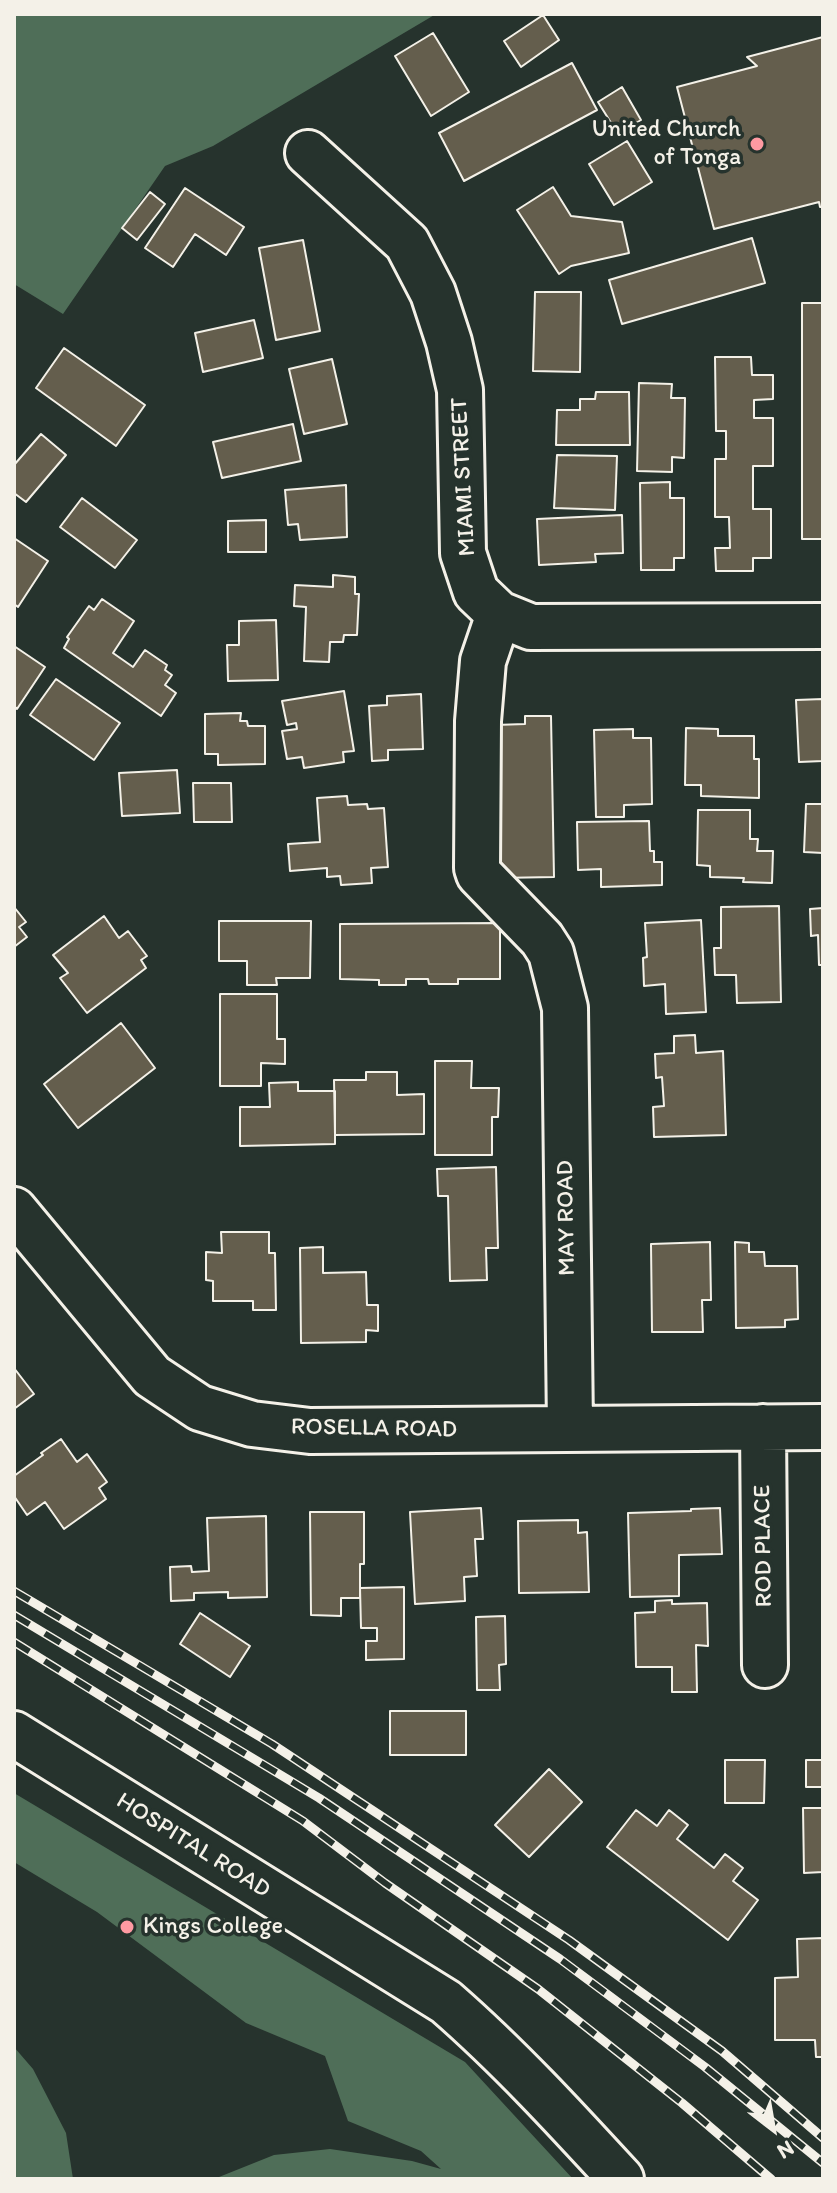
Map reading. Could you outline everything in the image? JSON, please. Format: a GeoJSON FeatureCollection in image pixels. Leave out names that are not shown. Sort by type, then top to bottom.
{"type":"FeatureCollection","features":[{"type":"Feature","properties":{"kind":"street","name":"MIAMI STREET"},"geometry":{"type":"LineString","coordinates":[[308,153],[407,243],[433,293],[460,390],[463,553],[476,592],[499,614]]}},
{"type":"Feature","properties":{"kind":"street"},"geometry":{"type":"LineString","coordinates":[[499,614],[531,627],[823,626]]}},
{"type":"Feature","properties":{"kind":"street","name":"MAY ROAD"},"geometry":{"type":"LineString","coordinates":[[499,614],[483,661],[478,721],[477,868],[479,874],[542,939],[551,953],[565,1008],[570,1428]]}},
{"type":"Feature","properties":{"kind":"street","name":"ROSELLA ROAD"},"geometry":{"type":"LineString","coordinates":[[14,1210],[152,1376],[200,1408],[252,1424],[310,1431],[823,1427]]}},
{"type":"Feature","properties":{"kind":"street","name":"ROD PLACE"},"geometry":{"type":"LineString","coordinates":[[763,1427],[765,1665]]}},
{"type":"Feature","properties":{"kind":"street","name":"HOSPITAL ROAD"},"geometry":{"type":"LineString","coordinates":[[14,1734],[446,2002],[538,2089],[621,2179]]}},
{"type":"Feature","properties":{"kind":"green space"},"geometry":{"type":"Polygon","coordinates":[[[14,14],[436,14],[213,146],[165,166],[63,314],[14,284],[14,14]]]}},
{"type":"Feature","properties":{"kind":"green space"},"geometry":{"type":"Polygon","coordinates":[[[14,1793],[465,2062],[573,2179],[214,2179],[274,2155],[330,2149],[412,2161],[441,2169],[421,2151],[348,2121],[325,2056],[246,2023],[97,1912],[14,1862],[14,1793]]]}},
{"type":"Feature","properties":{"kind":"green space"},"geometry":{"type":"Polygon","coordinates":[[[14,2047],[33,2069],[66,2133],[73,2179],[14,2179],[14,2047]]]}},
{"type":"Feature","properties":{"kind":"building"},"geometry":{"type":"Polygon","coordinates":[[[543,15],[559,40],[521,67],[504,41],[543,15]]]}},
{"type":"Feature","properties":{"kind":"building"},"geometry":{"type":"Polygon","coordinates":[[[433,33],[469,92],[431,116],[395,56],[433,33]]]}},
{"type":"Feature","properties":{"kind":"building","name":"United Church of Tonga"},"geometry":{"type":"Polygon","coordinates":[[[823,37],[823,207],[819,202],[714,229],[677,87],[757,66],[747,57],[823,37]]]}},
{"type":"Feature","properties":{"kind":"building"},"geometry":{"type":"Polygon","coordinates":[[[572,63],[597,110],[464,181],[439,133],[572,63]]]}},
{"type":"Feature","properties":{"kind":"building"},"geometry":{"type":"Polygon","coordinates":[[[622,87],[641,120],[618,134],[598,102],[622,87]]]}},
{"type":"Feature","properties":{"kind":"building"},"geometry":{"type":"Polygon","coordinates":[[[627,141],[652,182],[614,205],[589,164],[627,141]]]}},
{"type":"Feature","properties":{"kind":"building"},"geometry":{"type":"Polygon","coordinates":[[[553,187],[571,216],[622,222],[629,253],[571,266],[559,274],[517,210],[553,187]]]}},
{"type":"Feature","properties":{"kind":"building"},"geometry":{"type":"Polygon","coordinates":[[[185,188],[244,227],[226,255],[195,234],[173,267],[145,248],[185,188]]]}},
{"type":"Feature","properties":{"kind":"building"},"geometry":{"type":"Polygon","coordinates":[[[150,192],[165,204],[137,240],[122,228],[150,192]]]}},
{"type":"Feature","properties":{"kind":"building"},"geometry":{"type":"Polygon","coordinates":[[[752,238],[765,283],[622,324],[609,280],[752,238]]]}},
{"type":"Feature","properties":{"kind":"building"},"geometry":{"type":"Polygon","coordinates":[[[303,240],[320,331],[276,340],[259,248],[303,240]]]}},
{"type":"Feature","properties":{"kind":"building"},"geometry":{"type":"Polygon","coordinates":[[[535,292],[581,292],[580,372],[533,371],[535,292]]]}},
{"type":"Feature","properties":{"kind":"building"},"geometry":{"type":"Polygon","coordinates":[[[802,303],[823,303],[823,539],[802,539],[802,303]]]}},
{"type":"Feature","properties":{"kind":"building"},"geometry":{"type":"Polygon","coordinates":[[[254,320],[263,358],[203,372],[195,333],[254,320]]]}},
{"type":"Feature","properties":{"kind":"building"},"geometry":{"type":"Polygon","coordinates":[[[64,348],[145,405],[116,446],[36,388],[64,348]]]}},
{"type":"Feature","properties":{"kind":"building"},"geometry":{"type":"Polygon","coordinates":[[[715,357],[751,357],[752,375],[773,375],[773,399],[754,400],[754,418],[773,418],[773,466],[753,466],[753,509],[771,509],[771,558],[753,558],[753,571],[716,571],[715,548],[730,548],[729,517],[715,517],[715,459],[726,459],[726,431],[716,431],[715,357]]]}},
{"type":"Feature","properties":{"kind":"building"},"geometry":{"type":"Polygon","coordinates":[[[332,359],[347,424],[304,434],[289,369],[332,359]]]}},
{"type":"Feature","properties":{"kind":"building"},"geometry":{"type":"Polygon","coordinates":[[[639,383],[672,384],[671,398],[685,398],[684,458],[672,457],[672,472],[637,471],[639,383]]]}},
{"type":"Feature","properties":{"kind":"building"},"geometry":{"type":"Polygon","coordinates":[[[596,392],[629,392],[630,445],[556,445],[557,410],[580,410],[580,399],[595,399],[596,392]]]}},
{"type":"Feature","properties":{"kind":"building"},"geometry":{"type":"Polygon","coordinates":[[[293,424],[301,461],[222,478],[213,442],[293,424]]]}},
{"type":"Feature","properties":{"kind":"building"},"geometry":{"type":"Polygon","coordinates":[[[41,434],[66,455],[26,502],[14,493],[14,465],[41,434]]]}},
{"type":"Feature","properties":{"kind":"building"},"geometry":{"type":"Polygon","coordinates":[[[557,455],[617,456],[615,510],[554,508],[557,455]]]}},
{"type":"Feature","properties":{"kind":"building"},"geometry":{"type":"Polygon","coordinates":[[[670,482],[670,498],[684,498],[684,558],[674,558],[674,570],[641,570],[640,483],[670,482]]]}},
{"type":"Feature","properties":{"kind":"building"},"geometry":{"type":"Polygon","coordinates":[[[346,485],[347,537],[300,540],[298,524],[288,525],[285,490],[346,485]]]}},
{"type":"Feature","properties":{"kind":"building"},"geometry":{"type":"Polygon","coordinates":[[[82,498],[137,540],[115,568],[60,527],[82,498]]]}},
{"type":"Feature","properties":{"kind":"building"},"geometry":{"type":"Polygon","coordinates":[[[622,515],[623,553],[595,554],[596,562],[539,565],[537,519],[622,515]]]}},
{"type":"Feature","properties":{"kind":"building"},"geometry":{"type":"Polygon","coordinates":[[[266,520],[266,552],[228,552],[228,521],[266,520]]]}},
{"type":"Feature","properties":{"kind":"building"},"geometry":{"type":"Polygon","coordinates":[[[14,538],[48,561],[18,607],[14,604],[14,538]]]}},
{"type":"Feature","properties":{"kind":"building"},"geometry":{"type":"Polygon","coordinates":[[[333,575],[355,577],[355,594],[359,594],[357,635],[344,635],[343,642],[330,642],[329,662],[304,661],[306,607],[294,606],[295,585],[333,587],[333,575]]]}},
{"type":"Feature","properties":{"kind":"building"},"geometry":{"type":"Polygon","coordinates":[[[102,599],[134,621],[113,653],[133,667],[145,650],[167,665],[165,670],[172,675],[165,685],[176,693],[161,716],[64,648],[69,639],[67,637],[89,606],[94,610],[102,599]]]}},
{"type":"Feature","properties":{"kind":"building"},"geometry":{"type":"Polygon","coordinates":[[[276,620],[278,680],[228,681],[227,645],[239,645],[239,621],[276,620]]]}},
{"type":"Feature","properties":{"kind":"building"},"geometry":{"type":"Polygon","coordinates":[[[14,646],[45,667],[17,709],[14,706],[14,646]]]}},
{"type":"Feature","properties":{"kind":"building"},"geometry":{"type":"Polygon","coordinates":[[[56,679],[120,723],[94,760],[30,715],[56,679]]]}},
{"type":"Feature","properties":{"kind":"building"},"geometry":{"type":"Polygon","coordinates":[[[344,691],[354,751],[343,752],[344,762],[304,768],[302,757],[287,759],[282,731],[297,729],[296,723],[287,725],[282,701],[344,691]]]}},
{"type":"Feature","properties":{"kind":"building"},"geometry":{"type":"Polygon","coordinates":[[[421,694],[423,749],[388,750],[388,760],[372,761],[369,706],[387,705],[387,696],[421,694]]]}},
{"type":"Feature","properties":{"kind":"building"},"geometry":{"type":"Polygon","coordinates":[[[823,699],[823,761],[799,762],[796,700],[823,699]]]}},
{"type":"Feature","properties":{"kind":"building"},"geometry":{"type":"Polygon","coordinates":[[[241,713],[240,721],[247,721],[248,726],[265,726],[265,764],[218,765],[218,754],[205,754],[205,714],[241,713]]]}},
{"type":"Feature","properties":{"kind":"building"},"geometry":{"type":"Polygon","coordinates":[[[525,716],[551,716],[554,877],[498,878],[495,725],[525,724],[525,716]]]}},
{"type":"Feature","properties":{"kind":"building"},"geometry":{"type":"Polygon","coordinates":[[[686,728],[718,729],[718,736],[754,736],[754,759],[759,759],[759,798],[701,796],[701,785],[685,785],[686,728]]]}},
{"type":"Feature","properties":{"kind":"building"},"geometry":{"type":"Polygon","coordinates":[[[633,729],[633,738],[651,738],[652,804],[624,805],[624,817],[596,817],[594,730],[633,729]]]}},
{"type":"Feature","properties":{"kind":"building"},"geometry":{"type":"Polygon","coordinates":[[[177,770],[180,813],[122,816],[119,773],[177,770]]]}},
{"type":"Feature","properties":{"kind":"building"},"geometry":{"type":"Polygon","coordinates":[[[193,783],[231,783],[232,822],[194,822],[193,783]]]}},
{"type":"Feature","properties":{"kind":"building"},"geometry":{"type":"Polygon","coordinates":[[[347,796],[348,805],[367,804],[368,809],[384,808],[388,867],[371,868],[372,883],[341,885],[340,876],[327,877],[327,868],[290,871],[288,844],[320,842],[317,798],[347,796]]]}},
{"type":"Feature","properties":{"kind":"building"},"geometry":{"type":"Polygon","coordinates":[[[806,804],[823,804],[823,853],[804,852],[806,804]]]}},
{"type":"Feature","properties":{"kind":"building"},"geometry":{"type":"Polygon","coordinates":[[[698,810],[750,810],[750,839],[758,839],[757,851],[773,851],[772,883],[710,877],[710,866],[697,865],[698,810]]]}},
{"type":"Feature","properties":{"kind":"building"},"geometry":{"type":"Polygon","coordinates":[[[649,821],[650,851],[654,851],[654,862],[662,862],[662,885],[601,887],[601,869],[578,870],[577,822],[649,821]]]}},
{"type":"Feature","properties":{"kind":"building"},"geometry":{"type":"Polygon","coordinates":[[[779,906],[781,1002],[737,1003],[736,975],[715,975],[714,948],[721,948],[721,907],[779,906]]]}},
{"type":"Feature","properties":{"kind":"building"},"geometry":{"type":"Polygon","coordinates":[[[14,907],[26,922],[19,927],[27,937],[14,947],[14,907]]]}},
{"type":"Feature","properties":{"kind":"building"},"geometry":{"type":"Polygon","coordinates":[[[823,908],[823,965],[819,965],[818,935],[811,936],[810,909],[823,908]]]}},
{"type":"Feature","properties":{"kind":"building"},"geometry":{"type":"Polygon","coordinates":[[[104,916],[119,938],[128,931],[147,956],[141,960],[146,968],[87,1013],[60,978],[68,973],[53,955],[104,916]]]}},
{"type":"Feature","properties":{"kind":"building"},"geometry":{"type":"Polygon","coordinates":[[[701,920],[706,1012],[666,1014],[665,984],[644,986],[643,958],[647,957],[645,923],[701,920]]]}},
{"type":"Feature","properties":{"kind":"building"},"geometry":{"type":"Polygon","coordinates":[[[219,921],[311,921],[310,978],[276,978],[277,985],[247,985],[247,961],[219,961],[219,921]]]}},
{"type":"Feature","properties":{"kind":"building"},"geometry":{"type":"Polygon","coordinates":[[[500,923],[500,979],[458,979],[458,984],[429,984],[428,979],[406,979],[406,985],[379,985],[379,980],[340,979],[340,924],[500,923]]]}},
{"type":"Feature","properties":{"kind":"building"},"geometry":{"type":"Polygon","coordinates":[[[220,994],[277,994],[277,1039],[285,1039],[285,1064],[261,1063],[261,1086],[220,1086],[220,994]]]}},
{"type":"Feature","properties":{"kind":"building"},"geometry":{"type":"Polygon","coordinates":[[[121,1023],[155,1068],[78,1128],[44,1084],[121,1023]]]}},
{"type":"Feature","properties":{"kind":"building"},"geometry":{"type":"Polygon","coordinates":[[[695,1035],[696,1053],[723,1051],[726,1135],[654,1137],[653,1107],[664,1106],[662,1077],[656,1078],[655,1054],[674,1053],[674,1036],[695,1035]]]}},
{"type":"Feature","properties":{"kind":"building"},"geometry":{"type":"Polygon","coordinates":[[[435,1061],[472,1061],[471,1088],[499,1088],[498,1117],[492,1117],[492,1155],[435,1155],[435,1061]]]}},
{"type":"Feature","properties":{"kind":"building"},"geometry":{"type":"Polygon","coordinates":[[[366,1072],[397,1072],[397,1095],[424,1094],[424,1134],[335,1135],[334,1080],[366,1080],[366,1072]]]}},
{"type":"Feature","properties":{"kind":"building"},"geometry":{"type":"Polygon","coordinates":[[[298,1082],[298,1091],[335,1091],[335,1144],[240,1146],[240,1107],[270,1107],[269,1083],[298,1082]]]}},
{"type":"Feature","properties":{"kind":"building"},"geometry":{"type":"Polygon","coordinates":[[[496,1167],[498,1248],[486,1248],[487,1280],[450,1281],[448,1196],[438,1196],[437,1169],[496,1167]]]}},
{"type":"Feature","properties":{"kind":"building"},"geometry":{"type":"Polygon","coordinates":[[[221,1232],[269,1232],[269,1253],[275,1253],[276,1310],[253,1310],[253,1301],[213,1301],[213,1281],[206,1280],[206,1252],[222,1253],[221,1232]]]}},
{"type":"Feature","properties":{"kind":"building"},"geometry":{"type":"Polygon","coordinates":[[[710,1242],[711,1300],[702,1300],[703,1332],[652,1332],[651,1244],[710,1242]]]}},
{"type":"Feature","properties":{"kind":"building"},"geometry":{"type":"Polygon","coordinates":[[[735,1242],[749,1243],[749,1252],[764,1252],[765,1266],[797,1266],[798,1319],[785,1320],[785,1327],[736,1328],[735,1242]]]}},
{"type":"Feature","properties":{"kind":"building"},"geometry":{"type":"Polygon","coordinates":[[[323,1247],[323,1273],[366,1272],[367,1305],[378,1305],[378,1331],[366,1330],[366,1342],[301,1343],[300,1248],[323,1247]]]}},
{"type":"Feature","properties":{"kind":"building"},"geometry":{"type":"Polygon","coordinates":[[[14,1368],[34,1394],[14,1409],[14,1368]]]}},
{"type":"Feature","properties":{"kind":"building"},"geometry":{"type":"Polygon","coordinates":[[[61,1439],[77,1462],[87,1454],[107,1482],[99,1488],[106,1499],[64,1529],[45,1502],[27,1515],[14,1496],[14,1476],[61,1439]]]}},
{"type":"Feature","properties":{"kind":"building"},"geometry":{"type":"Polygon","coordinates":[[[481,1508],[483,1539],[475,1539],[477,1576],[464,1577],[465,1601],[415,1604],[410,1512],[481,1508]]]}},
{"type":"Feature","properties":{"kind":"building"},"geometry":{"type":"Polygon","coordinates":[[[720,1508],[722,1554],[679,1555],[679,1596],[630,1597],[628,1513],[720,1508]]]}},
{"type":"Feature","properties":{"kind":"building"},"geometry":{"type":"Polygon","coordinates":[[[310,1512],[364,1512],[364,1564],[360,1564],[360,1598],[341,1598],[341,1616],[311,1615],[310,1512]]]}},
{"type":"Feature","properties":{"kind":"building"},"geometry":{"type":"Polygon","coordinates":[[[266,1516],[267,1597],[228,1598],[228,1592],[194,1593],[194,1600],[171,1601],[170,1567],[191,1566],[192,1572],[209,1571],[207,1518],[266,1516]]]}},
{"type":"Feature","properties":{"kind":"building"},"geometry":{"type":"Polygon","coordinates":[[[578,1520],[578,1533],[587,1532],[589,1592],[519,1593],[518,1521],[578,1520]]]}},
{"type":"Feature","properties":{"kind":"building"},"geometry":{"type":"Polygon","coordinates":[[[404,1587],[404,1659],[366,1660],[366,1641],[377,1641],[377,1628],[361,1628],[360,1588],[404,1587]]]}},
{"type":"Feature","properties":{"kind":"building"},"geometry":{"type":"Polygon","coordinates":[[[672,1600],[672,1604],[707,1603],[708,1646],[696,1645],[697,1692],[672,1692],[672,1667],[636,1667],[635,1613],[655,1612],[655,1601],[672,1600]]]}},
{"type":"Feature","properties":{"kind":"building"},"geometry":{"type":"Polygon","coordinates":[[[200,1613],[250,1646],[230,1677],[180,1644],[200,1613]]]}},
{"type":"Feature","properties":{"kind":"building"},"geometry":{"type":"Polygon","coordinates":[[[505,1616],[506,1664],[499,1665],[500,1690],[477,1690],[476,1617],[505,1616]]]}},
{"type":"Feature","properties":{"kind":"building"},"geometry":{"type":"Polygon","coordinates":[[[390,1711],[466,1711],[466,1755],[390,1755],[390,1711]]]}},
{"type":"Feature","properties":{"kind":"building"},"geometry":{"type":"Polygon","coordinates":[[[725,1760],[765,1760],[764,1803],[725,1803],[725,1760]]]}},
{"type":"Feature","properties":{"kind":"building"},"geometry":{"type":"Polygon","coordinates":[[[806,1760],[823,1760],[823,1787],[806,1787],[806,1760]]]}},
{"type":"Feature","properties":{"kind":"building"},"geometry":{"type":"Polygon","coordinates":[[[549,1769],[582,1802],[529,1857],[495,1825],[549,1769]]]}},
{"type":"Feature","properties":{"kind":"building"},"geometry":{"type":"Polygon","coordinates":[[[803,1808],[823,1808],[823,1872],[804,1873],[803,1808]]]}},
{"type":"Feature","properties":{"kind":"building"},"geometry":{"type":"Polygon","coordinates":[[[636,1810],[657,1826],[669,1810],[688,1825],[677,1839],[714,1868],[725,1854],[743,1868],[733,1881],[758,1900],[728,1940],[607,1847],[636,1810]]]}},
{"type":"Feature","properties":{"kind":"building"},"geometry":{"type":"Polygon","coordinates":[[[823,1938],[823,2057],[816,2057],[815,2040],[775,2040],[775,1978],[798,1977],[797,1939],[823,1938]]]}},
{"type":"Feature","properties":{"kind":"railway"},"geometry":{"type":"LineString","coordinates":[[14,1591],[272,1744],[569,1940],[722,2051],[823,2138]]}},
{"type":"Feature","properties":{"kind":"railway"},"geometry":{"type":"LineString","coordinates":[[14,1615],[319,1798],[560,1959],[705,2067],[823,2163]]}},
{"type":"Feature","properties":{"kind":"railway"},"geometry":{"type":"LineString","coordinates":[[14,1642],[303,1821],[385,1883],[538,1989],[682,2103],[771,2179]]}},
{"type":"Feature","properties":{"kind":"place","name":"United Church of Tonga"},"geometry":{"type":"Point","coordinates":[757,144]}},
{"type":"Feature","properties":{"kind":"place","name":"Kings College"},"geometry":{"type":"Point","coordinates":[127,1927]}}]}
